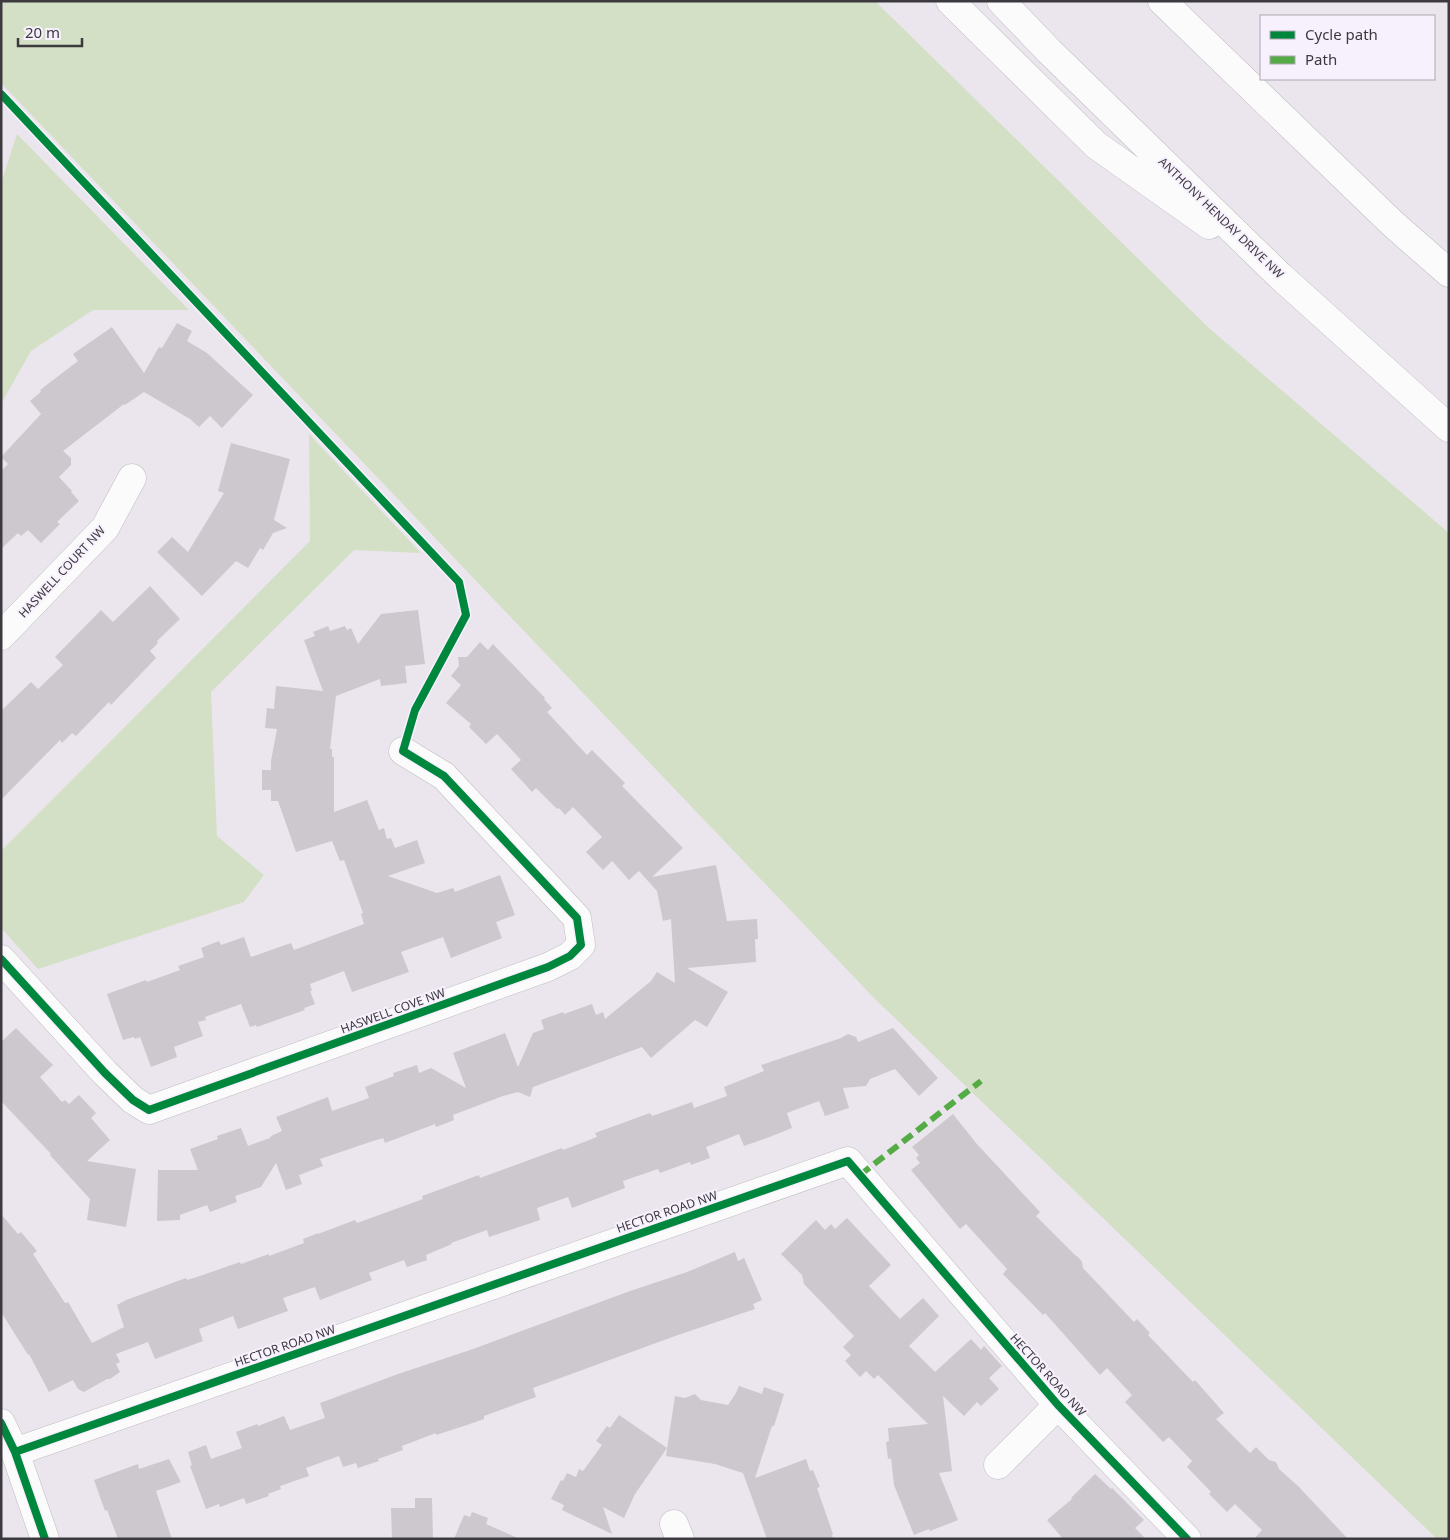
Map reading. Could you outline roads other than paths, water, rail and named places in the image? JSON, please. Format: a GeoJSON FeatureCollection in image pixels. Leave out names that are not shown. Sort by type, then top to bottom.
{"type":"FeatureCollection","features":[{"type":"Feature","properties":{"kind":"main road"},"geometry":{"type":"LineString","coordinates":[[950,1],[1096,145],[1280,276]]}},
{"type":"Feature","properties":{"kind":"main road","name":"ANTHONY HENDAY DRIVE NW"},"geometry":{"type":"LineString","coordinates":[[1001,1],[1049,51],[1280,276],[1449,428]]}},
{"type":"Feature","properties":{"kind":"main road"},"geometry":{"type":"LineString","coordinates":[[1166,4],[1393,224],[1449,273]]}},
{"type":"Feature","properties":{"kind":"main road","name":"HASWELL COURT NW"},"geometry":{"type":"LineString","coordinates":[[1,636],[105,528],[132,478]]}},
{"type":"Feature","properties":{"kind":"main road","name":"HASWELL COVE NW"},"geometry":{"type":"LineString","coordinates":[[2,963],[105,1073],[133,1100],[149,1110],[548,967],[570,956],[581,945],[577,918],[444,776],[403,751]]}},
{"type":"Feature","properties":{"kind":"main road","name":"HECTOR ROAD NW"},"geometry":{"type":"LineString","coordinates":[[15,1452],[848,1161],[1058,1405],[1187,1539]]}},
{"type":"Feature","properties":{"kind":"main road","name":"HECTOR ROAD NW"},"geometry":{"type":"LineString","coordinates":[[998,1465],[1058,1405]]}},
{"type":"Feature","properties":{"kind":"main road"},"geometry":{"type":"LineString","coordinates":[[1,1423],[15,1452],[45,1539]]}}]}
